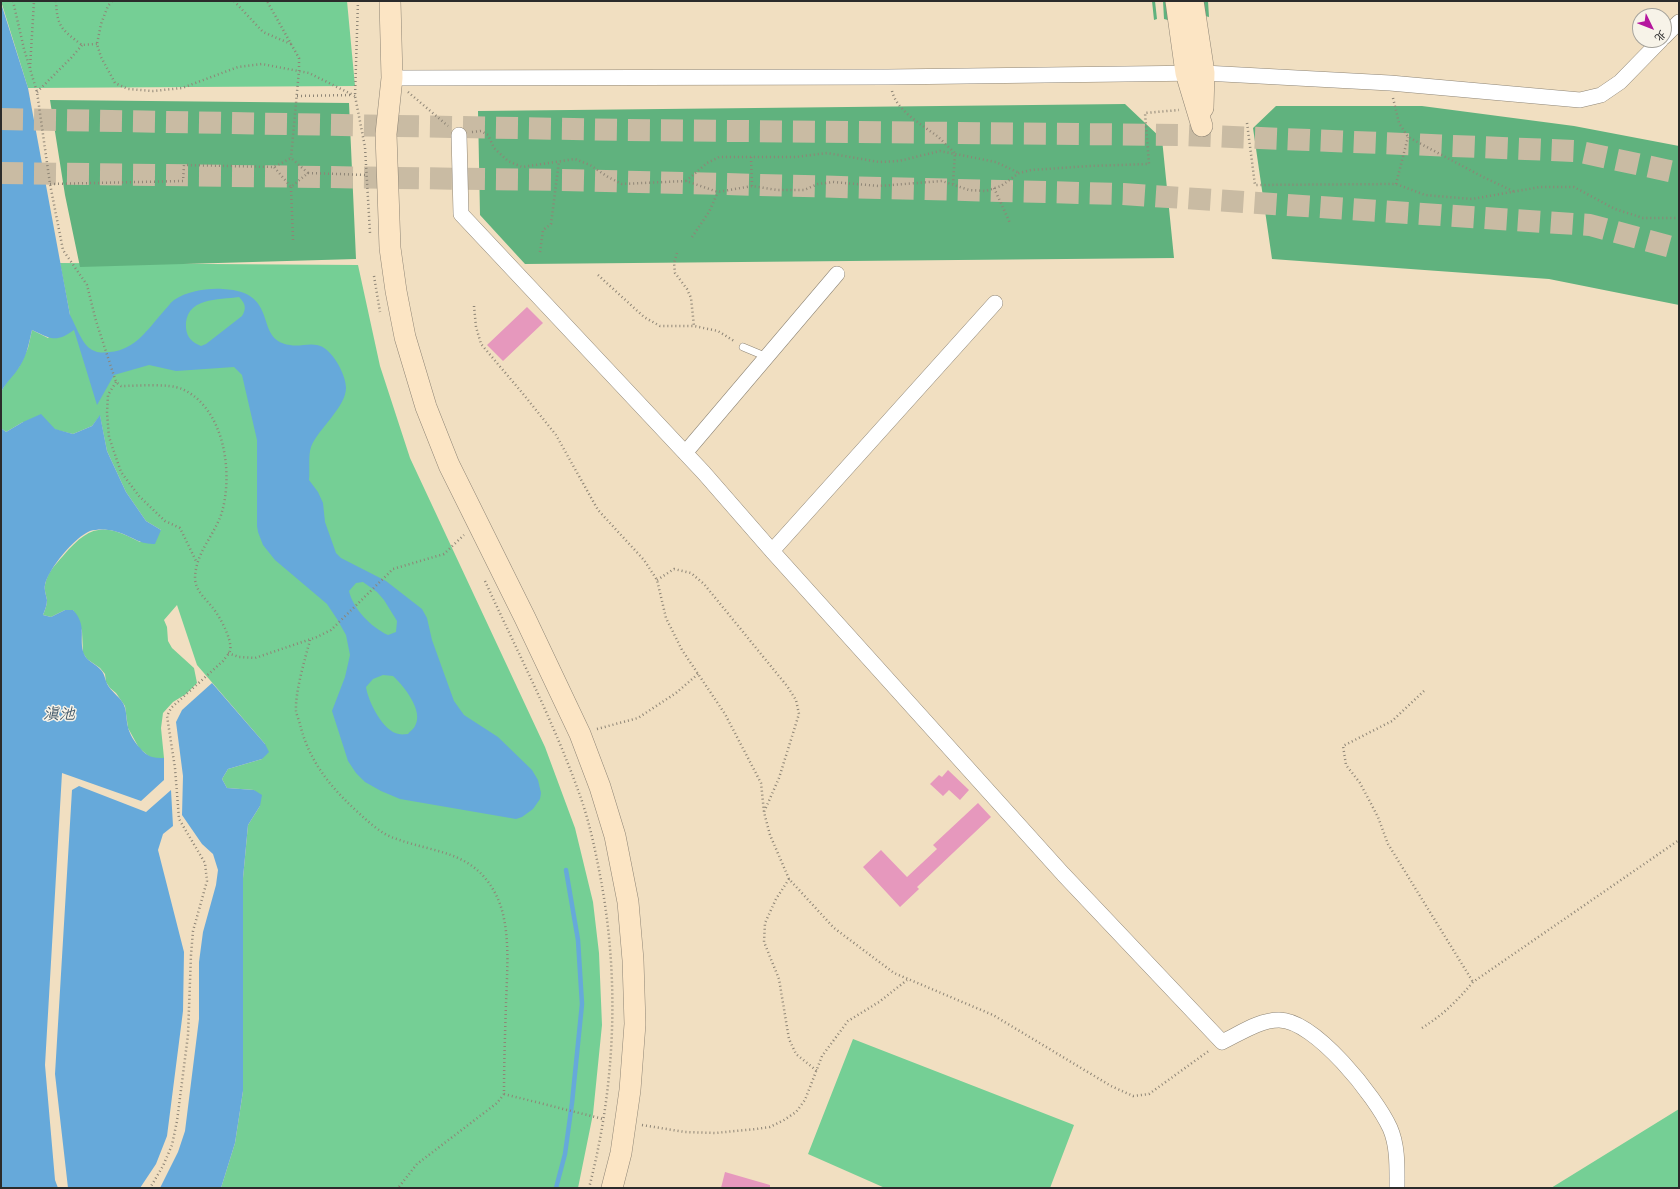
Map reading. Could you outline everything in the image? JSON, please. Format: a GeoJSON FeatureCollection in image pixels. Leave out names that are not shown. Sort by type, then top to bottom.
{"type":"FeatureCollection","features":[{"type":"Feature","properties":{"kind":"street"},"geometry":{"type":"LineString","coordinates":[[390,1],[392,78],[386,134],[390,248],[396,291],[405,337],[426,407],[449,465],[525,618],[580,734],[600,787],[613,829],[628,902],[633,960],[635,1024],[630,1090],[621,1153],[612,1188]]}},
{"type":"Feature","properties":{"kind":"street"},"geometry":{"type":"LineString","coordinates":[[1176,1],[1195,73]]}},
{"type":"Feature","properties":{"kind":"street"},"geometry":{"type":"LineString","coordinates":[[1193,1],[1195,73],[1202,126],[1197,109]]}},
{"type":"Feature","properties":{"kind":"street"},"geometry":{"type":"LineString","coordinates":[[392,78],[888,77],[1195,73],[1390,83],[1580,100],[1601,95],[1620,82],[1654,48]]}},
{"type":"Feature","properties":{"kind":"street"},"geometry":{"type":"LineString","coordinates":[[459,135],[461,214],[685,453],[1063,874],[1222,1042],[1258,1024],[1279,1020],[1299,1026],[1314,1035],[1348,1066],[1390,1128],[1396,1154],[1397,1188]]}},
{"type":"Feature","properties":{"kind":"street"},"geometry":{"type":"LineString","coordinates":[[685,453],[837,274]]}},
{"type":"Feature","properties":{"kind":"street"},"geometry":{"type":"LineString","coordinates":[[772,551],[995,303]]}},
{"type":"Feature","properties":{"kind":"lane"},"geometry":{"type":"LineString","coordinates":[[743,347],[767,357]]}},
{"type":"Feature","properties":{"kind":"path"},"geometry":{"type":"LineString","coordinates":[[13,1],[37,92],[50,184],[63,250],[87,285],[96,321],[116,382],[121,386],[172,386],[182,389],[204,406],[219,430],[223,447],[226,474],[225,500],[216,529],[198,558],[195,580],[197,588],[213,608],[226,632],[230,643],[228,653],[224,661],[170,708],[167,716],[179,819],[205,863],[207,881],[193,931],[188,1035],[177,1121],[172,1145],[163,1166],[150,1188]]}},
{"type":"Feature","properties":{"kind":"path"},"geometry":{"type":"LineString","coordinates":[[30,70],[34,1]]}},
{"type":"Feature","properties":{"kind":"path"},"geometry":{"type":"LineString","coordinates":[[56,1],[57,15],[64,32],[82,45],[98,44]]}},
{"type":"Feature","properties":{"kind":"path"},"geometry":{"type":"LineString","coordinates":[[112,1],[108,6],[101,24],[98,44],[104,63],[116,83],[128,88],[153,91],[182,88],[238,67],[262,64],[309,73],[354,95]]}},
{"type":"Feature","properties":{"kind":"path"},"geometry":{"type":"LineString","coordinates":[[234,1],[263,32],[291,44]]}},
{"type":"Feature","properties":{"kind":"path"},"geometry":{"type":"LineString","coordinates":[[267,1],[299,58],[291,158]]}},
{"type":"Feature","properties":{"kind":"path"},"geometry":{"type":"LineString","coordinates":[[358,1],[354,95],[365,146],[370,237]]}},
{"type":"Feature","properties":{"kind":"path"},"geometry":{"type":"LineString","coordinates":[[37,92],[82,45]]}},
{"type":"Feature","properties":{"kind":"path"},"geometry":{"type":"LineString","coordinates":[[888,77],[894,97],[907,113],[939,138],[955,153]]}},
{"type":"Feature","properties":{"kind":"path"},"geometry":{"type":"LineString","coordinates":[[392,78],[423,106],[459,135],[481,131],[488,135],[494,148],[508,161],[522,167],[575,159],[590,165],[622,184],[686,181],[718,192],[752,186],[777,190],[804,190],[818,184],[833,182],[879,186],[942,181],[969,190],[986,191],[1001,186],[1019,173],[1031,170],[1083,166],[1149,164],[1145,113],[1197,109]]}},
{"type":"Feature","properties":{"kind":"path"},"geometry":{"type":"LineString","coordinates":[[1390,83],[1399,123],[1408,137],[1483,177],[1515,192]]}},
{"type":"Feature","properties":{"kind":"path"},"geometry":{"type":"LineString","coordinates":[[297,96],[354,95]]}},
{"type":"Feature","properties":{"kind":"path"},"geometry":{"type":"LineString","coordinates":[[1247,123],[1255,185],[1396,184],[1425,195],[1472,199],[1540,187],[1574,188],[1616,209],[1643,218],[1679,218]]}},
{"type":"Feature","properties":{"kind":"path"},"geometry":{"type":"LineString","coordinates":[[1396,184],[1408,137]]}},
{"type":"Feature","properties":{"kind":"path"},"geometry":{"type":"LineString","coordinates":[[686,181],[707,163],[718,157],[796,157],[827,152],[879,162],[899,161],[940,151],[996,162],[1019,173]]}},
{"type":"Feature","properties":{"kind":"path"},"geometry":{"type":"LineString","coordinates":[[953,184],[955,153]]}},
{"type":"Feature","properties":{"kind":"path"},"geometry":{"type":"LineString","coordinates":[[751,157],[752,186]]}},
{"type":"Feature","properties":{"kind":"path"},"geometry":{"type":"LineString","coordinates":[[50,184],[183,182],[184,165],[274,167],[291,158]]}},
{"type":"Feature","properties":{"kind":"path"},"geometry":{"type":"LineString","coordinates":[[291,158],[308,173],[366,175],[388,174]]}},
{"type":"Feature","properties":{"kind":"path"},"geometry":{"type":"LineString","coordinates":[[540,252],[543,230],[551,224],[559,162]]}},
{"type":"Feature","properties":{"kind":"path"},"geometry":{"type":"LineString","coordinates":[[274,167],[291,188],[293,240]]}},
{"type":"Feature","properties":{"kind":"path"},"geometry":{"type":"LineString","coordinates":[[291,188],[308,173]]}},
{"type":"Feature","properties":{"kind":"path"},"geometry":{"type":"LineString","coordinates":[[994,188],[1010,223]]}},
{"type":"Feature","properties":{"kind":"path"},"geometry":{"type":"LineString","coordinates":[[692,237],[709,212],[718,192]]}},
{"type":"Feature","properties":{"kind":"path"},"geometry":{"type":"LineString","coordinates":[[677,253],[674,263],[675,273],[687,289],[691,298],[694,326]]}},
{"type":"Feature","properties":{"kind":"path"},"geometry":{"type":"LineString","coordinates":[[373,268],[377,299],[382,319]]}},
{"type":"Feature","properties":{"kind":"path"},"geometry":{"type":"LineString","coordinates":[[598,275],[644,317],[660,326],[694,326],[718,331],[743,347]]}},
{"type":"Feature","properties":{"kind":"path"},"geometry":{"type":"LineString","coordinates":[[474,306],[476,327],[481,344],[556,435],[598,510],[644,560],[656,580],[666,618],[682,650],[725,714],[760,783],[764,812],[770,835],[789,879],[834,928],[894,973],[907,980],[993,1015],[1111,1086],[1133,1096],[1149,1094],[1222,1042]]}},
{"type":"Feature","properties":{"kind":"path"},"geometry":{"type":"LineString","coordinates":[[116,382],[108,395],[107,413],[109,437],[121,472],[139,496],[165,520],[180,528],[197,564]]}},
{"type":"Feature","properties":{"kind":"path"},"geometry":{"type":"LineString","coordinates":[[460,529],[467,542]]}},
{"type":"Feature","properties":{"kind":"path"},"geometry":{"type":"LineString","coordinates":[[228,653],[239,657],[255,658],[310,640],[331,630],[394,569],[444,554],[464,535]]}},
{"type":"Feature","properties":{"kind":"path"},"geometry":{"type":"LineString","coordinates":[[656,580],[674,569],[691,573],[704,584],[787,686],[796,700],[799,714],[779,778],[764,812]]}},
{"type":"Feature","properties":{"kind":"path"},"geometry":{"type":"LineString","coordinates":[[484,578],[560,743],[580,794],[594,842],[606,904],[612,961],[613,1024],[609,1087],[603,1119],[600,1148],[589,1188]]}},
{"type":"Feature","properties":{"kind":"path"},"geometry":{"type":"LineString","coordinates":[[310,640],[300,681],[296,711],[305,742],[320,772],[341,798],[370,823],[391,837],[420,847],[452,854],[470,863],[486,878],[495,892],[503,916],[506,936],[504,1094],[497,1103],[417,1164],[398,1188]]}},
{"type":"Feature","properties":{"kind":"path"},"geometry":{"type":"LineString","coordinates":[[580,734],[638,718],[676,693],[698,674]]}},
{"type":"Feature","properties":{"kind":"path"},"geometry":{"type":"LineString","coordinates":[[1424,691],[1392,721],[1343,746],[1346,765],[1360,783],[1378,817],[1388,844],[1472,982]]}},
{"type":"Feature","properties":{"kind":"path"},"geometry":{"type":"LineString","coordinates":[[1422,1028],[1442,1016],[1456,1003],[1472,982],[1679,840]]}},
{"type":"Feature","properties":{"kind":"path"},"geometry":{"type":"LineString","coordinates":[[789,879],[776,899],[765,924],[764,942],[778,979],[789,1039],[796,1054],[817,1071]]}},
{"type":"Feature","properties":{"kind":"path"},"geometry":{"type":"LineString","coordinates":[[625,1122],[685,1132],[715,1133],[770,1127],[796,1112],[806,1100],[822,1056],[848,1021],[878,1002],[907,980]]}},
{"type":"Feature","properties":{"kind":"path"},"geometry":{"type":"LineString","coordinates":[[504,1094],[566,1111],[603,1119]]}},
{"type":"Feature","properties":{"kind":"green space"},"geometry":{"type":"Polygon","coordinates":[[[1,1],[347,1],[355,86],[28,88],[1,1]]]}},
{"type":"Feature","properties":{"kind":"green space"},"geometry":{"type":"Polygon","coordinates":[[[1152,1],[1155,1],[1157,19],[1154,20],[1152,1]]]}},
{"type":"Feature","properties":{"kind":"green space"},"geometry":{"type":"Polygon","coordinates":[[[1163,1],[1167,1],[1168,20],[1164,19],[1163,1]]]}},
{"type":"Feature","properties":{"kind":"green space"},"geometry":{"type":"Polygon","coordinates":[[[1203,1],[1208,1],[1209,17],[1205,16],[1203,1]]]}},
{"type":"Feature","properties":{"kind":"green space"},"geometry":{"type":"Polygon","coordinates":[[[50,100],[349,103],[356,259],[80,267],[65,195],[50,100]]]}},
{"type":"Feature","properties":{"kind":"green space"},"geometry":{"type":"Polygon","coordinates":[[[1125,104],[1162,139],[1174,258],[525,264],[480,215],[478,111],[1125,104]]]}},
{"type":"Feature","properties":{"kind":"green space"},"geometry":{"type":"Polygon","coordinates":[[[1276,106],[1422,106],[1574,126],[1679,146],[1679,305],[1549,279],[1272,259],[1253,128],[1276,106]]]}},
{"type":"Feature","properties":{"kind":"green space"},"geometry":{"type":"Polygon","coordinates":[[[60,263],[358,265],[380,366],[410,458],[545,747],[575,828],[593,902],[599,953],[602,1025],[593,1114],[578,1188],[221,1188],[235,1143],[243,1091],[243,878],[248,825],[260,806],[254,790],[227,788],[222,779],[228,769],[262,759],[265,744],[197,665],[177,605],[164,620],[167,627],[168,641],[172,648],[194,668],[197,683],[186,694],[173,702],[163,713],[161,728],[164,758],[151,758],[139,748],[128,728],[125,706],[106,682],[105,674],[100,668],[87,659],[83,653],[82,631],[73,610],[65,610],[51,617],[43,615],[47,602],[45,591],[46,581],[52,569],[81,538],[90,532],[107,530],[117,532],[140,542],[161,530],[146,521],[126,492],[107,451],[100,416],[92,426],[73,434],[23,422],[6,432],[1,428],[1,392],[6,383],[19,367],[28,348],[32,330],[48,338],[70,315],[60,263]]]}},
{"type":"Feature","properties":{"kind":"green space"},"geometry":{"type":"Polygon","coordinates":[[[853,1039],[1074,1125],[1050,1188],[885,1188],[808,1154],[853,1039]]]}},
{"type":"Feature","properties":{"kind":"green space"},"geometry":{"type":"Polygon","coordinates":[[[1679,1109],[1679,1188],[1551,1188],[1679,1109]]]}},
{"type":"Feature","properties":{"kind":"water"},"geometry":{"type":"Polygon","coordinates":[[[1,3],[28,88],[70,315],[83,341],[88,347],[98,352],[119,350],[134,343],[140,338],[170,304],[179,297],[197,291],[223,289],[241,292],[253,298],[260,307],[272,335],[279,341],[290,345],[317,345],[322,347],[332,356],[341,369],[346,388],[345,395],[342,403],[319,433],[311,447],[309,480],[318,492],[323,503],[325,522],[336,553],[341,558],[386,581],[422,609],[427,618],[432,640],[454,701],[464,715],[498,737],[532,770],[538,780],[541,793],[540,799],[533,809],[522,817],[516,819],[400,799],[365,782],[356,773],[348,761],[332,711],[345,677],[350,655],[346,635],[327,604],[275,560],[263,545],[257,526],[257,440],[242,375],[234,367],[176,371],[149,365],[114,375],[97,405],[74,330],[63,337],[53,338],[44,336],[32,330],[28,349],[18,370],[1,392],[1,3]],[[239,297],[204,302],[191,310],[187,318],[186,328],[190,339],[201,346],[206,344],[242,316],[245,306],[239,297]],[[363,582],[356,583],[349,591],[354,604],[359,611],[369,622],[382,632],[388,635],[396,632],[397,621],[384,600],[377,592],[363,582]],[[383,675],[373,679],[366,687],[367,693],[377,715],[387,728],[393,732],[408,734],[414,727],[417,720],[417,713],[412,699],[393,676],[383,675]]]}},
{"type":"Feature","properties":{"kind":"water","name":"滇池"},"geometry":{"type":"Polygon","coordinates":[[[41,414],[55,429],[73,434],[92,426],[100,415],[107,451],[126,492],[146,521],[161,530],[155,544],[144,543],[119,532],[108,530],[93,530],[84,534],[63,554],[47,578],[45,592],[47,602],[43,615],[51,617],[65,610],[73,610],[78,616],[81,627],[82,648],[85,656],[101,670],[109,687],[123,702],[126,710],[127,724],[136,743],[148,755],[164,758],[164,780],[141,801],[62,773],[45,1065],[55,1180],[58,1188],[1,1188],[1,428],[6,432],[41,414]]]}},
{"type":"Feature","properties":{"kind":"water"},"geometry":{"type":"Polygon","coordinates":[[[212,683],[265,744],[269,752],[262,759],[228,769],[222,779],[227,788],[254,790],[262,795],[260,806],[248,825],[243,878],[243,1091],[235,1143],[221,1188],[160,1188],[178,1152],[185,1131],[199,1019],[199,962],[203,932],[216,885],[218,870],[213,854],[202,844],[182,815],[183,776],[176,722],[182,710],[212,683]]]}},
{"type":"Feature","properties":{"kind":"water"},"geometry":{"type":"Polygon","coordinates":[[[79,786],[146,812],[171,790],[173,826],[163,834],[158,850],[184,952],[183,1011],[167,1136],[156,1164],[140,1188],[68,1188],[55,1074],[72,790],[79,786]]]}},
{"type":"Feature","properties":{"kind":"building"},"geometry":{"type":"Polygon","coordinates":[[[527,307],[543,323],[503,361],[487,345],[527,307]]]}},
{"type":"Feature","properties":{"kind":"building"},"geometry":{"type":"Polygon","coordinates":[[[948,770],[969,790],[960,800],[949,790],[943,796],[930,784],[939,775],[942,777],[948,770]]]}},
{"type":"Feature","properties":{"kind":"building"},"geometry":{"type":"Polygon","coordinates":[[[978,803],[991,817],[917,887],[919,889],[900,907],[863,867],[881,850],[907,877],[937,849],[933,845],[978,803]]]}},
{"type":"Feature","properties":{"kind":"building"},"geometry":{"type":"Polygon","coordinates":[[[725,1172],[770,1185],[770,1188],[721,1188],[725,1172]]]}},
{"type":"Feature","properties":{"kind":"waterway"},"geometry":{"type":"LineString","coordinates":[[556,1188],[565,1154],[572,1103],[582,1004],[578,940],[566,870]]}},
{"type":"Feature","properties":{"kind":"tunnel"},"geometry":{"type":"LineString","coordinates":[[1,119],[627,130],[1185,135],[1576,151],[1679,173]]}},
{"type":"Feature","properties":{"kind":"tunnel"},"geometry":{"type":"LineString","coordinates":[[1,173],[562,180],[1123,194],[1590,225],[1679,249]]}}]}
